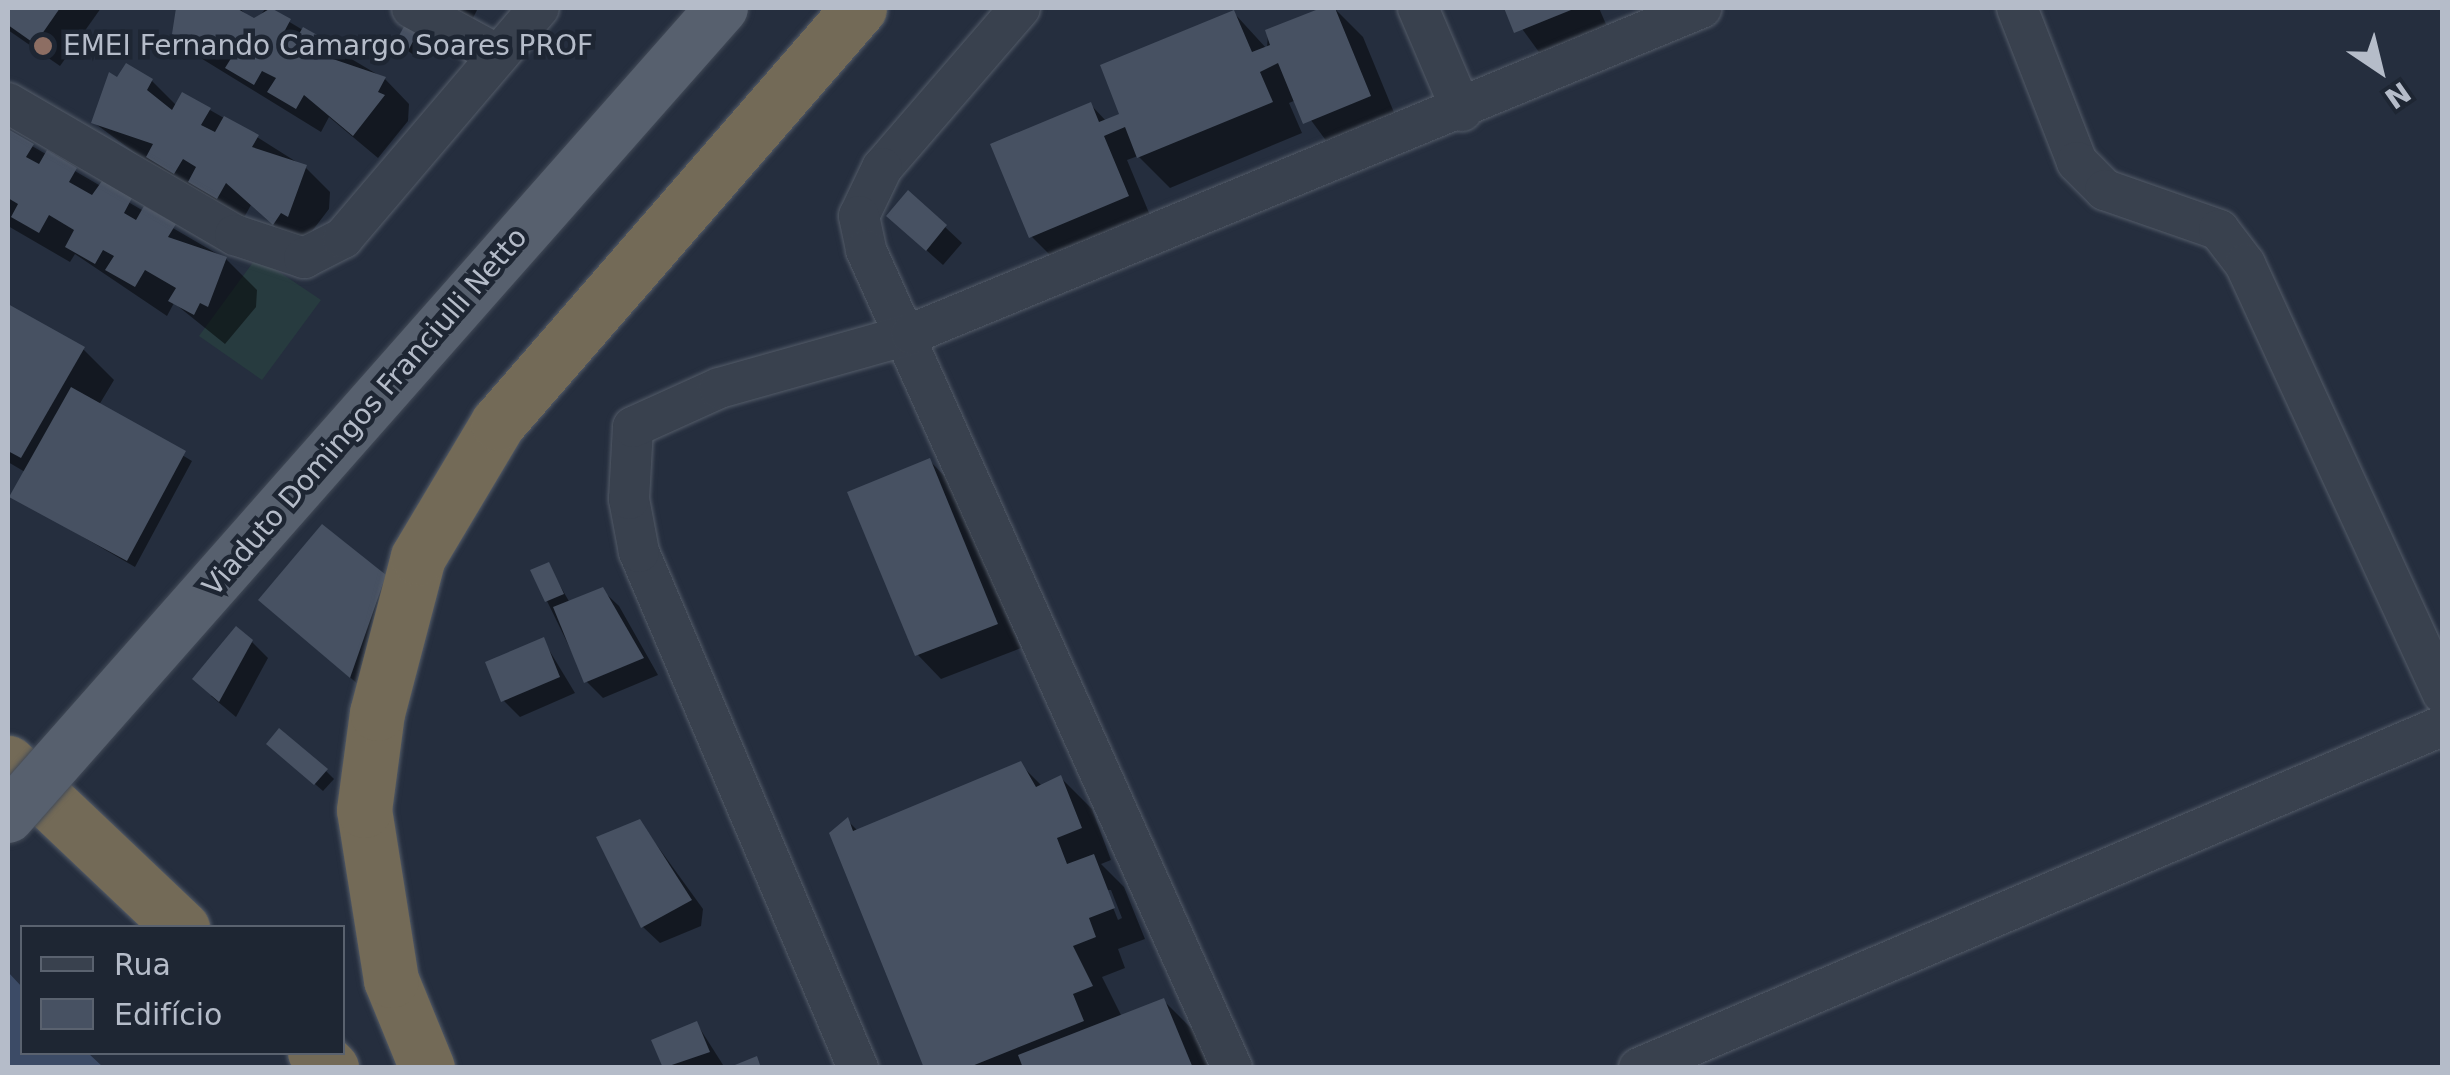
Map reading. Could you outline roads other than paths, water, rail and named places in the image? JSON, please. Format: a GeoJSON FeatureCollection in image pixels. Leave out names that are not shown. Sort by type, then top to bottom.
{"type":"FeatureCollection","features":[{"type":"Feature","properties":{"kind":"highway"},"geometry":{"type":"LineString","coordinates":[[427,1068],[391,980],[364,810],[376,713],[418,557],[498,423],[859,8]]}},
{"type":"Feature","properties":{"kind":"highway"},"geometry":{"type":"LineString","coordinates":[[8,762],[179,925]]}},
{"type":"Feature","properties":{"kind":"main road","name":"Viaduto Domingos Franciulli Netto"},"geometry":{"type":"LineString","coordinates":[[8,817],[722,8]]}},
{"type":"Feature","properties":{"kind":"street"},"geometry":{"type":"LineString","coordinates":[[412,8],[498,55]]}},
{"type":"Feature","properties":{"kind":"street"},"geometry":{"type":"LineString","coordinates":[[8,104],[235,236],[304,258],[343,238],[538,8]]}},
{"type":"Feature","properties":{"kind":"street"},"geometry":{"type":"LineString","coordinates":[[1020,8],[882,168],[859,216],[866,250],[911,334],[1232,1068]]}},
{"type":"Feature","properties":{"kind":"street"},"geometry":{"type":"LineString","coordinates":[[1418,8],[1462,111]]}},
{"type":"Feature","properties":{"kind":"street"},"geometry":{"type":"LineString","coordinates":[[858,1068],[639,552],[629,499],[634,428],[719,388],[911,334],[1462,111],[1701,8]]}},
{"type":"Feature","properties":{"kind":"street"},"geometry":{"type":"LineString","coordinates":[[2018,8],[2076,162],[2105,190],[2219,230],[2245,264],[2442,692]]}},
{"type":"Feature","properties":{"kind":"street"},"geometry":{"type":"LineString","coordinates":[[1639,1068],[2442,726]]}},
{"type":"Feature","properties":{"kind":"water"},"geometry":{"type":"Polygon","coordinates":[[[8,972],[20,985],[20,1055],[90,1055],[103,1067],[8,1067],[8,972]]]}},
{"type":"Feature","properties":{"kind":"place","name":"EMEI Fernando Camargo Soares PROF"},"geometry":{"type":"Point","coordinates":[43,46]}}]}
